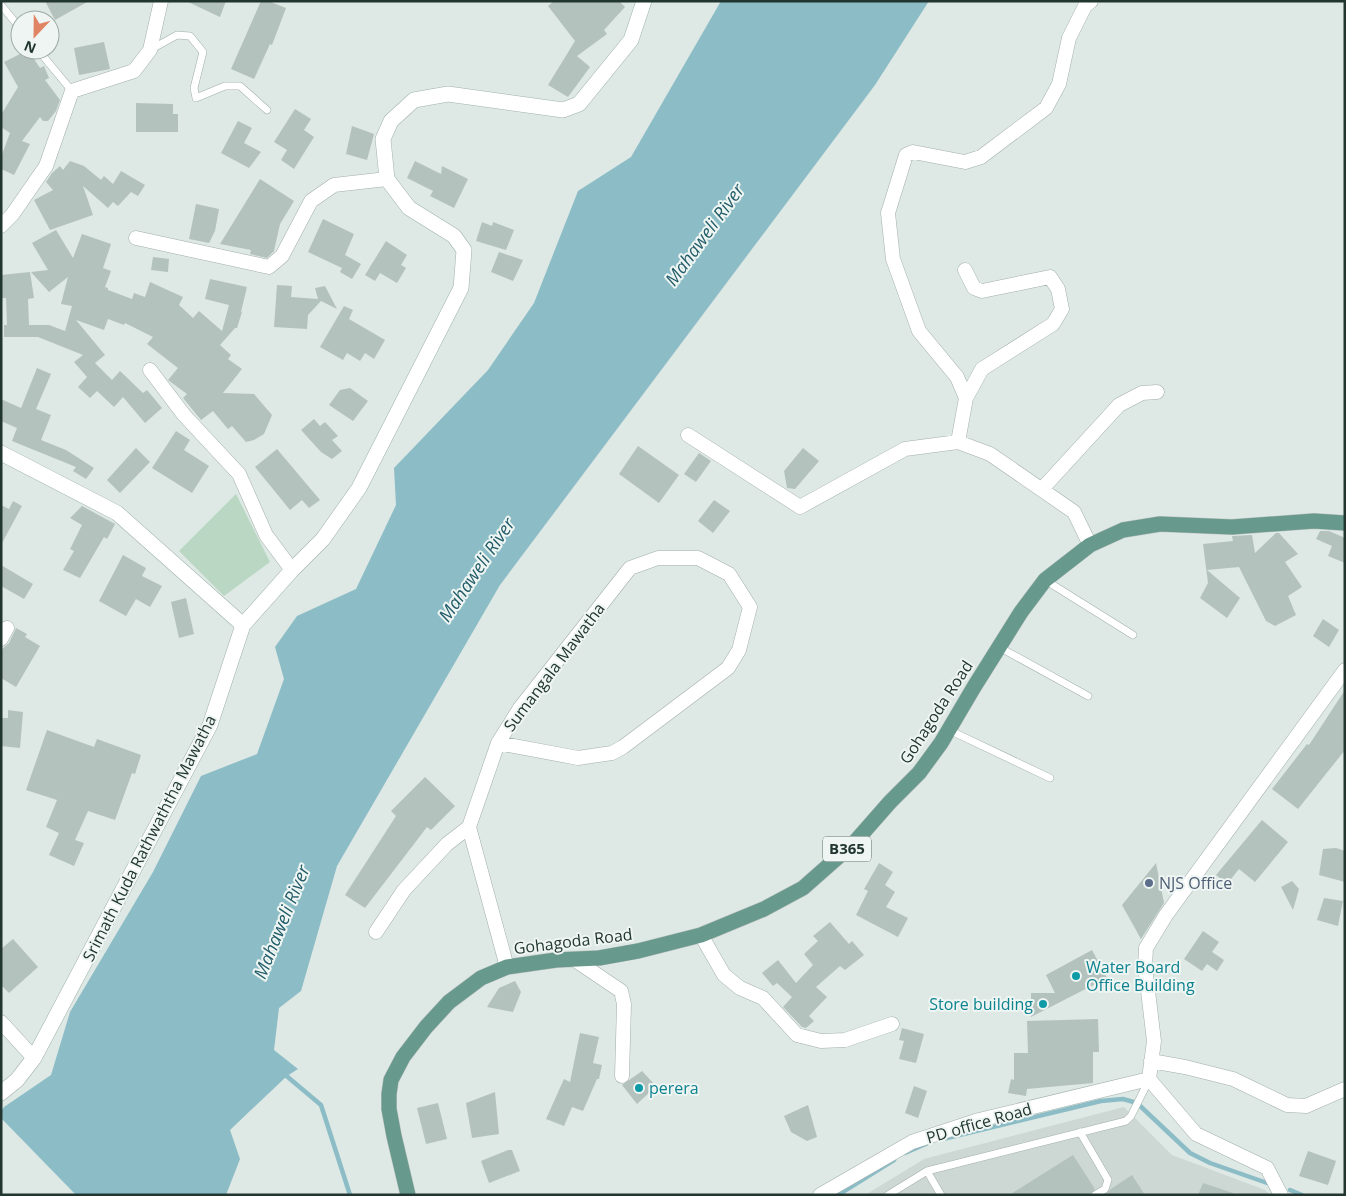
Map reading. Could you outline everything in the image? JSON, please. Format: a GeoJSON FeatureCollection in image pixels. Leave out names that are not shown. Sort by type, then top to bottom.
{"type":"FeatureCollection","features":[{"type":"Feature","properties":{"kind":"main road","name":"Gohagoda Road"},"geometry":{"type":"LineString","coordinates":[[408,1195],[389,1109],[389,1094],[392,1080],[403,1057],[449,1002],[481,978],[507,967],[556,960],[599,958],[638,951],[701,935],[764,909],[803,888],[854,843],[890,802],[919,773],[949,730],[998,647],[1045,580],[1090,545],[1123,530],[1160,524],[1232,527],[1314,521],[1345,523]]}},
{"type":"Feature","properties":{"kind":"street"},"geometry":{"type":"LineString","coordinates":[[1,226],[12,216],[46,166],[72,91],[134,71],[150,50],[162,1]]}},
{"type":"Feature","properties":{"kind":"street"},"geometry":{"type":"LineString","coordinates":[[136,238],[269,267],[282,256],[311,201],[334,185],[387,179],[383,139],[391,121],[414,100],[448,94],[563,110],[579,104],[631,40],[644,1]]}},
{"type":"Feature","properties":{"kind":"street"},"geometry":{"type":"LineString","coordinates":[[966,398],[957,377],[920,331],[893,258],[888,213],[906,156],[913,152],[965,162],[981,158],[1046,108],[1059,84],[1069,38],[1085,6],[1091,1]]}},
{"type":"Feature","properties":{"kind":"street","name":"Srimath Kuda Rathwaththa Mawatha"},"geometry":{"type":"LineString","coordinates":[[4,1090],[16,1080],[34,1058],[210,725],[243,625],[292,570],[323,539],[359,488],[461,288],[464,250],[454,236],[409,208],[387,179]]}},
{"type":"Feature","properties":{"kind":"street"},"geometry":{"type":"LineString","coordinates":[[958,442],[966,398],[982,369],[1053,324],[1062,309],[1058,289],[1050,277],[982,291],[974,288],[965,270]]}},
{"type":"Feature","properties":{"kind":"street"},"geometry":{"type":"LineString","coordinates":[[150,370],[184,415],[239,474],[266,535],[292,570]]}},
{"type":"Feature","properties":{"kind":"street"},"geometry":{"type":"LineString","coordinates":[[1042,489],[1119,406],[1142,393],[1157,392]]}},
{"type":"Feature","properties":{"kind":"street"},"geometry":{"type":"LineString","coordinates":[[688,435],[800,507],[905,449],[958,442],[990,454],[1074,512],[1090,545]]}},
{"type":"Feature","properties":{"kind":"street"},"geometry":{"type":"LineString","coordinates":[[1,454],[117,513],[243,625]]}},
{"type":"Feature","properties":{"kind":"street","name":"Sumangala Mawatha"},"geometry":{"type":"LineString","coordinates":[[469,827],[498,743],[520,708],[630,568],[658,558],[698,558],[728,574],[750,607],[739,650],[728,668],[618,750],[612,753],[578,758],[498,743]]}},
{"type":"Feature","properties":{"kind":"street"},"geometry":{"type":"LineString","coordinates":[[1281,1195],[1267,1168],[1196,1134],[1150,1079],[1154,1041],[1144,966],[1146,948],[1166,915],[1345,670]]}},
{"type":"Feature","properties":{"kind":"street"},"geometry":{"type":"LineString","coordinates":[[376,932],[404,890],[447,844],[469,827],[507,967]]}},
{"type":"Feature","properties":{"kind":"street"},"geometry":{"type":"LineString","coordinates":[[701,935],[718,968],[724,975],[740,988],[763,998],[797,1035],[821,1041],[845,1040],[892,1024]]}},
{"type":"Feature","properties":{"kind":"street"},"geometry":{"type":"LineString","coordinates":[[575,960],[622,991],[624,1004],[622,1076]]}},
{"type":"Feature","properties":{"kind":"street"},"geometry":{"type":"LineString","coordinates":[[1,1022],[34,1058]]}},
{"type":"Feature","properties":{"kind":"street"},"geometry":{"type":"LineString","coordinates":[[1152,1061],[1233,1078],[1286,1105],[1306,1106],[1345,1089]]}},
{"type":"Feature","properties":{"kind":"street","name":"PD office Road"},"geometry":{"type":"LineString","coordinates":[[820,1195],[912,1142],[978,1120],[1150,1079]]}},
{"type":"Feature","properties":{"kind":"lane"},"geometry":{"type":"LineString","coordinates":[[1,5],[10,16]]}},
{"type":"Feature","properties":{"kind":"lane"},"geometry":{"type":"LineString","coordinates":[[150,50],[177,35],[190,36],[203,52],[194,88],[196,98],[225,86],[240,86],[267,110]]}},
{"type":"Feature","properties":{"kind":"lane"},"geometry":{"type":"LineString","coordinates":[[46,60],[72,91]]}},
{"type":"Feature","properties":{"kind":"lane"},"geometry":{"type":"LineString","coordinates":[[1045,580],[1133,635]]}},
{"type":"Feature","properties":{"kind":"lane"},"geometry":{"type":"LineString","coordinates":[[998,647],[1088,696]]}},
{"type":"Feature","properties":{"kind":"lane"},"geometry":{"type":"LineString","coordinates":[[949,730],[1050,778]]}},
{"type":"Feature","properties":{"kind":"lane"},"geometry":{"type":"LineString","coordinates":[[888,1195],[927,1171],[1126,1121],[1131,1116],[1150,1079]]}},
{"type":"Feature","properties":{"kind":"lane"},"geometry":{"type":"LineString","coordinates":[[1080,1132],[1108,1180],[1104,1189],[1095,1195]]}},
{"type":"Feature","properties":{"kind":"lane"},"geometry":{"type":"LineString","coordinates":[[927,1171],[942,1195]]}},
{"type":"Feature","properties":{"kind":"shaded area"},"geometry":{"type":"Polygon","coordinates":[[[1124,1107],[1172,1155],[1265,1190],[1270,1195],[865,1195],[924,1159],[1124,1107]]]}},
{"type":"Feature","properties":{"kind":"green space"},"geometry":{"type":"Polygon","coordinates":[[[236,494],[270,562],[224,596],[179,551],[236,494]]]}},
{"type":"Feature","properties":{"kind":"water","name":"Mahaweli River"},"geometry":{"type":"Polygon","coordinates":[[[721,1],[929,1],[875,85],[500,585],[337,866],[301,991],[279,1008],[274,1050],[298,1069],[287,1076],[230,1130],[240,1159],[226,1195],[76,1195],[1,1118],[1,1111],[51,1075],[70,1012],[153,872],[201,776],[257,754],[284,679],[275,647],[297,616],[356,589],[396,505],[394,468],[488,370],[534,303],[578,191],[631,157],[721,1]]]}},
{"type":"Feature","properties":{"kind":"building"},"geometry":{"type":"Polygon","coordinates":[[[45,1],[89,1],[60,17],[60,10],[50,10],[45,1]]]}},
{"type":"Feature","properties":{"kind":"building"},"geometry":{"type":"Polygon","coordinates":[[[186,1],[226,1],[220,17],[186,1]]]}},
{"type":"Feature","properties":{"kind":"building"},"geometry":{"type":"Polygon","coordinates":[[[261,1],[268,1],[286,8],[272,45],[270,44],[254,79],[231,69],[261,1]]]}},
{"type":"Feature","properties":{"kind":"building"},"geometry":{"type":"Polygon","coordinates":[[[554,1],[619,1],[625,7],[604,30],[607,34],[577,56],[590,67],[568,97],[548,85],[575,41],[548,6],[554,1]]]}},
{"type":"Feature","properties":{"kind":"building"},"geometry":{"type":"Polygon","coordinates":[[[104,42],[110,69],[79,75],[74,48],[104,42]]]}},
{"type":"Feature","properties":{"kind":"building"},"geometry":{"type":"Polygon","coordinates":[[[10,59],[35,60],[40,68],[44,66],[49,78],[45,80],[60,100],[56,111],[48,121],[43,121],[40,117],[22,141],[30,144],[14,175],[1,169],[1,157],[10,133],[1,127],[1,115],[18,87],[4,62],[10,59]]]}},
{"type":"Feature","properties":{"kind":"building"},"geometry":{"type":"Polygon","coordinates":[[[136,103],[173,104],[173,114],[178,114],[178,132],[136,132],[136,103]]]}},
{"type":"Feature","properties":{"kind":"building"},"geometry":{"type":"Polygon","coordinates":[[[295,109],[311,119],[304,130],[314,137],[294,169],[281,160],[287,150],[274,142],[295,109]]]}},
{"type":"Feature","properties":{"kind":"building"},"geometry":{"type":"Polygon","coordinates":[[[238,121],[252,128],[244,143],[261,152],[249,168],[221,153],[238,121]]]}},
{"type":"Feature","properties":{"kind":"building"},"geometry":{"type":"Polygon","coordinates":[[[352,126],[374,134],[367,160],[346,154],[352,126]]]}},
{"type":"Feature","properties":{"kind":"building"},"geometry":{"type":"Polygon","coordinates":[[[70,161],[84,166],[101,180],[104,176],[113,184],[121,171],[145,185],[138,196],[131,192],[118,206],[113,202],[108,208],[83,186],[93,215],[50,230],[34,200],[53,190],[46,182],[60,166],[63,170],[70,161]]]}},
{"type":"Feature","properties":{"kind":"building"},"geometry":{"type":"Polygon","coordinates":[[[415,161],[441,174],[442,166],[468,179],[454,208],[430,196],[433,191],[407,178],[415,161]]]}},
{"type":"Feature","properties":{"kind":"building"},"geometry":{"type":"Polygon","coordinates":[[[260,179],[294,201],[280,224],[274,251],[267,258],[250,254],[251,250],[220,244],[260,179]]]}},
{"type":"Feature","properties":{"kind":"building"},"geometry":{"type":"Polygon","coordinates":[[[196,204],[219,209],[215,231],[209,243],[189,239],[196,204]]]}},
{"type":"Feature","properties":{"kind":"building"},"geometry":{"type":"Polygon","coordinates":[[[323,219],[354,234],[345,255],[361,264],[352,279],[340,272],[342,268],[308,252],[323,219]]]}},
{"type":"Feature","properties":{"kind":"building"},"geometry":{"type":"Polygon","coordinates":[[[482,222],[492,226],[493,222],[514,230],[506,250],[476,241],[482,222]]]}},
{"type":"Feature","properties":{"kind":"building"},"geometry":{"type":"Polygon","coordinates":[[[56,230],[73,258],[82,234],[111,244],[103,268],[111,271],[105,287],[108,290],[132,299],[134,293],[145,297],[150,282],[183,297],[179,305],[193,318],[199,311],[222,331],[229,305],[205,299],[210,279],[247,287],[237,328],[220,345],[231,355],[228,359],[242,369],[223,393],[254,394],[272,415],[264,434],[246,442],[232,426],[228,429],[213,411],[201,420],[183,398],[187,394],[168,380],[178,368],[147,344],[153,337],[125,323],[124,325],[108,319],[104,330],[76,320],[105,355],[95,363],[112,380],[120,371],[143,393],[147,390],[162,408],[145,423],[123,397],[114,407],[97,391],[90,398],[78,387],[87,377],[74,362],[83,355],[38,337],[4,337],[4,325],[7,325],[6,298],[1,298],[1,275],[30,272],[34,298],[28,299],[29,325],[49,325],[65,331],[72,306],[61,304],[68,277],[49,292],[31,272],[48,270],[32,243],[56,230]]]}},
{"type":"Feature","properties":{"kind":"building"},"geometry":{"type":"Polygon","coordinates":[[[386,241],[407,255],[401,265],[406,268],[397,283],[380,273],[375,281],[365,275],[386,241]]]}},
{"type":"Feature","properties":{"kind":"building"},"geometry":{"type":"Polygon","coordinates":[[[499,252],[523,260],[513,281],[491,272],[499,252]]]}},
{"type":"Feature","properties":{"kind":"building"},"geometry":{"type":"Polygon","coordinates":[[[153,257],[169,259],[168,272],[151,270],[153,257]]]}},
{"type":"Feature","properties":{"kind":"building"},"geometry":{"type":"Polygon","coordinates":[[[277,285],[292,286],[291,297],[318,299],[315,288],[325,286],[337,309],[321,301],[308,315],[307,329],[274,327],[277,285]]]}},
{"type":"Feature","properties":{"kind":"building"},"geometry":{"type":"Polygon","coordinates":[[[344,306],[353,310],[349,319],[385,340],[374,359],[365,353],[360,361],[347,353],[343,360],[320,347],[344,306]]]}},
{"type":"Feature","properties":{"kind":"building"},"geometry":{"type":"Polygon","coordinates":[[[37,368],[51,374],[36,409],[51,415],[41,440],[66,450],[94,468],[86,479],[73,471],[76,467],[12,441],[17,428],[1,421],[1,399],[21,408],[37,368]]]}},
{"type":"Feature","properties":{"kind":"building"},"geometry":{"type":"Polygon","coordinates":[[[350,388],[368,401],[353,421],[329,405],[340,390],[350,388]]]}},
{"type":"Feature","properties":{"kind":"building"},"geometry":{"type":"Polygon","coordinates":[[[314,419],[320,426],[325,422],[338,436],[332,440],[342,451],[332,459],[321,452],[301,430],[314,419]]]}},
{"type":"Feature","properties":{"kind":"building"},"geometry":{"type":"Polygon","coordinates":[[[176,431],[190,440],[184,450],[209,466],[192,493],[152,468],[176,431]]]}},
{"type":"Feature","properties":{"kind":"building"},"geometry":{"type":"Polygon","coordinates":[[[638,446],[679,475],[659,503],[619,474],[638,446]]]}},
{"type":"Feature","properties":{"kind":"building"},"geometry":{"type":"Polygon","coordinates":[[[136,448],[150,462],[120,493],[107,480],[136,448]]]}},
{"type":"Feature","properties":{"kind":"building"},"geometry":{"type":"Polygon","coordinates":[[[803,448],[819,461],[795,489],[787,488],[784,471],[803,448]]]}},
{"type":"Feature","properties":{"kind":"building"},"geometry":{"type":"Polygon","coordinates":[[[277,449],[320,500],[309,508],[302,500],[290,510],[255,467],[277,449]]]}},
{"type":"Feature","properties":{"kind":"building"},"geometry":{"type":"Polygon","coordinates":[[[699,453],[711,461],[696,482],[684,474],[699,453]]]}},
{"type":"Feature","properties":{"kind":"building"},"geometry":{"type":"Polygon","coordinates":[[[714,500],[730,511],[713,533],[698,521],[714,500]]]}},
{"type":"Feature","properties":{"kind":"building"},"geometry":{"type":"Polygon","coordinates":[[[13,501],[22,506],[1,545],[1,505],[9,509],[13,501]]]}},
{"type":"Feature","properties":{"kind":"building"},"geometry":{"type":"Polygon","coordinates":[[[82,506],[115,524],[107,539],[104,537],[80,578],[63,570],[74,551],[70,549],[82,525],[70,518],[82,506]]]}},
{"type":"Feature","properties":{"kind":"building"},"geometry":{"type":"Polygon","coordinates":[[[1320,531],[1329,531],[1345,538],[1345,563],[1328,556],[1332,546],[1316,539],[1320,531]]]}},
{"type":"Feature","properties":{"kind":"building"},"geometry":{"type":"Polygon","coordinates":[[[1276,533],[1279,533],[1298,554],[1285,562],[1302,587],[1288,596],[1296,615],[1275,626],[1266,621],[1239,567],[1207,570],[1240,598],[1227,618],[1200,598],[1208,583],[1203,544],[1233,541],[1232,536],[1252,535],[1255,553],[1276,533]]]}},
{"type":"Feature","properties":{"kind":"building"},"geometry":{"type":"Polygon","coordinates":[[[123,555],[146,568],[142,576],[162,586],[150,607],[136,599],[126,616],[99,601],[123,555]]]}},
{"type":"Feature","properties":{"kind":"building"},"geometry":{"type":"Polygon","coordinates":[[[1,565],[33,584],[24,599],[1,586],[1,565]]]}},
{"type":"Feature","properties":{"kind":"building"},"geometry":{"type":"Polygon","coordinates":[[[186,598],[194,634],[179,638],[171,602],[186,598]]]}},
{"type":"Feature","properties":{"kind":"building"},"geometry":{"type":"Polygon","coordinates":[[[1323,619],[1339,630],[1329,647],[1313,636],[1323,619]]]}},
{"type":"Feature","properties":{"kind":"building"},"geometry":{"type":"Polygon","coordinates":[[[16,628],[27,634],[25,637],[40,646],[16,687],[1,678],[1,650],[9,643],[16,628]]]}},
{"type":"Feature","properties":{"kind":"building"},"geometry":{"type":"Polygon","coordinates":[[[1345,690],[1345,750],[1298,809],[1272,789],[1307,744],[1309,745],[1345,690]]]}},
{"type":"Feature","properties":{"kind":"building"},"geometry":{"type":"Polygon","coordinates":[[[8,710],[23,712],[20,748],[1,746],[1,718],[8,718],[8,710]]]}},
{"type":"Feature","properties":{"kind":"building"},"geometry":{"type":"Polygon","coordinates":[[[47,730],[94,747],[97,739],[141,755],[135,774],[132,773],[115,820],[88,811],[75,840],[84,843],[74,866],[49,855],[59,833],[46,827],[57,800],[26,790],[47,730]]]}},
{"type":"Feature","properties":{"kind":"building"},"geometry":{"type":"Polygon","coordinates":[[[425,777],[455,806],[431,830],[427,827],[365,908],[345,895],[396,816],[391,811],[425,777]]]}},
{"type":"Feature","properties":{"kind":"building"},"geometry":{"type":"Polygon","coordinates":[[[1262,820],[1288,842],[1255,882],[1239,869],[1227,884],[1216,875],[1262,820]]]}},
{"type":"Feature","properties":{"kind":"building"},"geometry":{"type":"Polygon","coordinates":[[[1336,848],[1345,851],[1345,882],[1319,875],[1323,849],[1336,848]]]}},
{"type":"Feature","properties":{"kind":"building"},"geometry":{"type":"Polygon","coordinates":[[[879,863],[893,872],[885,885],[895,892],[886,907],[908,918],[898,937],[856,915],[868,891],[864,889],[879,863]]]}},
{"type":"Feature","properties":{"kind":"building"},"geometry":{"type":"Polygon","coordinates":[[[1156,863],[1164,903],[1141,939],[1122,905],[1156,863]]]}},
{"type":"Feature","properties":{"kind":"building"},"geometry":{"type":"Polygon","coordinates":[[[1292,881],[1299,889],[1293,910],[1281,887],[1292,881]]]}},
{"type":"Feature","properties":{"kind":"building"},"geometry":{"type":"Polygon","coordinates":[[[1324,898],[1343,901],[1338,926],[1317,920],[1324,898]]]}},
{"type":"Feature","properties":{"kind":"building"},"geometry":{"type":"Polygon","coordinates":[[[830,922],[849,944],[852,941],[864,955],[845,970],[840,966],[816,987],[827,997],[809,1016],[814,1021],[806,1028],[802,1027],[783,1007],[792,997],[777,983],[773,986],[762,973],[778,960],[796,983],[813,965],[804,954],[818,941],[813,936],[830,922]]]}},
{"type":"Feature","properties":{"kind":"building"},"geometry":{"type":"Polygon","coordinates":[[[1203,931],[1219,942],[1212,952],[1224,960],[1217,971],[1207,964],[1202,971],[1184,959],[1203,931]]]}},
{"type":"Feature","properties":{"kind":"building"},"geometry":{"type":"Polygon","coordinates":[[[13,939],[38,967],[9,993],[1,985],[1,949],[13,939]]]}},
{"type":"Feature","properties":{"kind":"building","name":"Water Board Office Building"},"geometry":{"type":"Polygon","coordinates":[[[1092,950],[1107,978],[1031,1017],[1031,993],[1055,993],[1046,975],[1092,950]]]}},
{"type":"Feature","properties":{"kind":"building"},"geometry":{"type":"Polygon","coordinates":[[[515,981],[521,992],[513,1012],[487,1007],[499,988],[515,981]]]}},
{"type":"Feature","properties":{"kind":"building"},"geometry":{"type":"Polygon","coordinates":[[[1098,1019],[1099,1052],[1093,1052],[1093,1083],[1027,1089],[1026,1096],[1008,1093],[1011,1079],[1014,1080],[1014,1053],[1028,1053],[1027,1021],[1098,1019]]]}},
{"type":"Feature","properties":{"kind":"building"},"geometry":{"type":"Polygon","coordinates":[[[902,1028],[924,1034],[916,1063],[899,1059],[904,1041],[899,1040],[902,1028]]]}},
{"type":"Feature","properties":{"kind":"building"},"geometry":{"type":"Polygon","coordinates":[[[580,1033],[599,1037],[593,1063],[602,1065],[599,1079],[597,1079],[583,1111],[572,1107],[564,1126],[546,1119],[564,1079],[570,1082],[580,1033]]]}},
{"type":"Feature","properties":{"kind":"building","name":"perera"},"geometry":{"type":"Polygon","coordinates":[[[642,1071],[654,1084],[652,1090],[637,1104],[622,1085],[642,1071]]]}},
{"type":"Feature","properties":{"kind":"building"},"geometry":{"type":"Polygon","coordinates":[[[914,1086],[927,1091],[918,1118],[905,1113],[914,1086]]]}},
{"type":"Feature","properties":{"kind":"building"},"geometry":{"type":"Polygon","coordinates":[[[495,1092],[499,1134],[472,1138],[466,1103],[495,1092]]]}},
{"type":"Feature","properties":{"kind":"building"},"geometry":{"type":"Polygon","coordinates":[[[438,1103],[447,1139],[426,1144],[417,1108],[438,1103]]]}},
{"type":"Feature","properties":{"kind":"building"},"geometry":{"type":"Polygon","coordinates":[[[808,1105],[817,1137],[807,1141],[791,1132],[784,1116],[808,1105]]]}},
{"type":"Feature","properties":{"kind":"building"},"geometry":{"type":"Polygon","coordinates":[[[512,1150],[520,1171],[489,1183],[481,1161],[512,1150]]]}},
{"type":"Feature","properties":{"kind":"building"},"geometry":{"type":"Polygon","coordinates":[[[1308,1151],[1336,1161],[1328,1185],[1299,1176],[1308,1151]]]}},
{"type":"Feature","properties":{"kind":"building"},"geometry":{"type":"Polygon","coordinates":[[[1073,1155],[1095,1189],[1090,1195],[1009,1195],[1073,1155]]]}},
{"type":"Feature","properties":{"kind":"building"},"geometry":{"type":"Polygon","coordinates":[[[1132,1175],[1145,1195],[1106,1195],[1111,1189],[1132,1175]]]}},
{"type":"Feature","properties":{"kind":"building"},"geometry":{"type":"Polygon","coordinates":[[[1203,1183],[1233,1193],[1232,1195],[1198,1195],[1203,1183]]]}},
{"type":"Feature","properties":{"kind":"waterway"},"geometry":{"type":"LineString","coordinates":[[283,1073],[321,1105],[350,1195]]}},
{"type":"Feature","properties":{"kind":"waterway"},"geometry":{"type":"LineString","coordinates":[[943,1139],[1101,1101],[1123,1099],[1137,1103],[1190,1153],[1210,1163],[1270,1184]]}},
{"type":"Feature","properties":{"kind":"waterway"},"geometry":{"type":"LineString","coordinates":[[905,1153],[928,1143]]}},
{"type":"Feature","properties":{"kind":"waterway"},"geometry":{"type":"LineString","coordinates":[[838,1195],[894,1160]]}},
{"type":"Feature","properties":{"kind":"waterway"},"geometry":{"type":"LineString","coordinates":[[1290,1190],[1302,1195]]}},
{"type":"Feature","properties":{"kind":"place","name":"NJS Office"},"geometry":{"type":"Point","coordinates":[1149,883]}},
{"type":"Feature","properties":{"kind":"place","name":"Water Board Office Building"},"geometry":{"type":"Point","coordinates":[1076,976]}},
{"type":"Feature","properties":{"kind":"place","name":"Store building"},"geometry":{"type":"Point","coordinates":[1043,1004]}},
{"type":"Feature","properties":{"kind":"place","name":"perera"},"geometry":{"type":"Point","coordinates":[639,1088]}}]}
